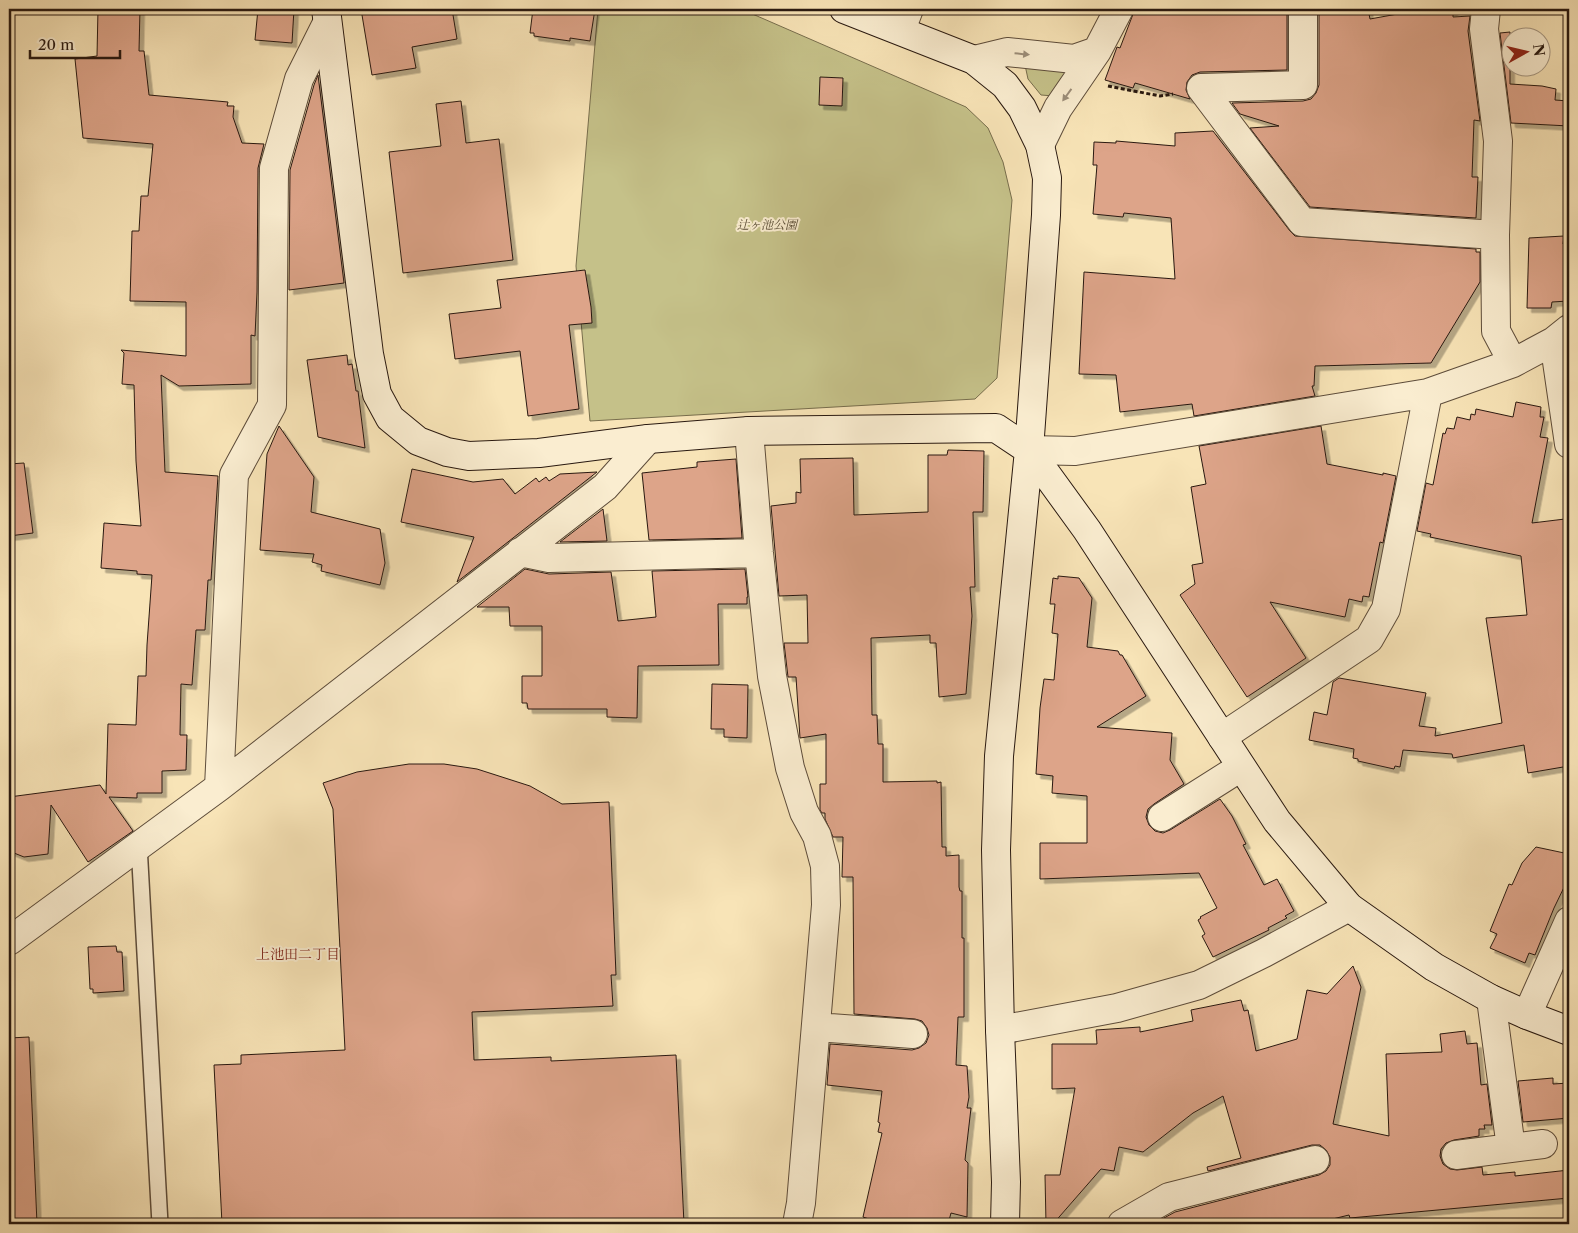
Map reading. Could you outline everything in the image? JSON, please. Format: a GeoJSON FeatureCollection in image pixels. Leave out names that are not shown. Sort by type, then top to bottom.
{"type":"FeatureCollection","features":[{"type":"Feature","properties":{"kind":"street"},"geometry":{"type":"LineString","coordinates":[[844,9],[905,19],[974,60],[1005,85],[1022,108],[1040,145],[1047,178],[1029,450],[999,756],[996,850],[1006,1182],[1005,1224]]}},
{"type":"Feature","properties":{"kind":"street"},"geometry":{"type":"LineString","coordinates":[[1040,145],[1058,108],[1097,52],[1119,9]]}},
{"type":"Feature","properties":{"kind":"street"},"geometry":{"type":"LineString","coordinates":[[1201,88],[1303,85],[1303,9]]}},
{"type":"Feature","properties":{"kind":"street"},"geometry":{"type":"LineString","coordinates":[[1486,9],[1484,29],[1498,141],[1495,235],[1496,331],[1514,363]]}},
{"type":"Feature","properties":{"kind":"street"},"geometry":{"type":"LineString","coordinates":[[326,16],[370,354],[377,394],[390,418],[418,441],[447,452],[469,456],[539,453],[648,440],[749,432],[996,428],[1029,450],[1087,530],[1277,821],[1349,906],[1434,967],[1491,999],[1526,1015],[1569,1031]]}},
{"type":"Feature","properties":{"kind":"street"},"geometry":{"type":"LineString","coordinates":[[218,787],[234,475],[272,405],[274,168],[299,78],[326,16]]}},
{"type":"Feature","properties":{"kind":"street"},"geometry":{"type":"LineString","coordinates":[[974,60],[1007,52],[1074,59],[1097,52]]}},
{"type":"Feature","properties":{"kind":"street"},"geometry":{"type":"LineString","coordinates":[[1201,88],[1302,222],[1495,235]]}},
{"type":"Feature","properties":{"kind":"street"},"geometry":{"type":"LineString","coordinates":[[1029,450],[1075,451],[1428,393],[1514,363],[1561,335],[1569,444]]}},
{"type":"Feature","properties":{"kind":"street"},"geometry":{"type":"LineString","coordinates":[[1222,737],[1369,639],[1386,609],[1428,393]]}},
{"type":"Feature","properties":{"kind":"street"},"geometry":{"type":"LineString","coordinates":[[749,432],[772,676],[790,768],[804,812],[816,836],[825,866],[826,905],[801,1203],[797,1224]]}},
{"type":"Feature","properties":{"kind":"street"},"geometry":{"type":"LineString","coordinates":[[9,941],[218,787],[605,488],[648,440]]}},
{"type":"Feature","properties":{"kind":"street"},"geometry":{"type":"LineString","coordinates":[[520,552],[548,558],[759,552]]}},
{"type":"Feature","properties":{"kind":"street"},"geometry":{"type":"LineString","coordinates":[[1162,817],[1241,767]]}},
{"type":"Feature","properties":{"kind":"street"},"geometry":{"type":"LineString","coordinates":[[1000,1030],[1117,1008],[1199,985],[1264,953],[1349,906]]}},
{"type":"Feature","properties":{"kind":"street"},"geometry":{"type":"LineString","coordinates":[[1526,1015],[1569,921]]}},
{"type":"Feature","properties":{"kind":"street"},"geometry":{"type":"LineString","coordinates":[[1491,999],[1510,1148]]}},
{"type":"Feature","properties":{"kind":"street"},"geometry":{"type":"LineString","coordinates":[[816,1027],[913,1034]]}},
{"type":"Feature","properties":{"kind":"street"},"geometry":{"type":"LineString","coordinates":[[1456,1154],[1543,1144]]}},
{"type":"Feature","properties":{"kind":"street"},"geometry":{"type":"LineString","coordinates":[[1122,1224],[1169,1197],[1315,1160]]}},
{"type":"Feature","properties":{"kind":"lane"},"geometry":{"type":"LineString","coordinates":[[139,846],[160,1224]]}},
{"type":"Feature","properties":{"kind":"path"},"geometry":{"type":"LineString","coordinates":[[1078,81],[1160,96],[1201,88]]}},
{"type":"Feature","properties":{"kind":"green space","name":"辻ヶ池公園"},"geometry":{"type":"Polygon","coordinates":[[[598,9],[741,9],[966,107],[988,128],[1003,162],[1012,200],[997,378],[975,399],[590,421],[576,266],[598,9]]]}},
{"type":"Feature","properties":{"kind":"green space"},"geometry":{"type":"Polygon","coordinates":[[[1025,65],[1065,71],[1065,82],[1054,96],[1041,95],[1028,79],[1025,65]]]}},
{"type":"Feature","properties":{"kind":"building"},"geometry":{"type":"Polygon","coordinates":[[[98,9],[140,9],[139,51],[144,51],[149,95],[228,102],[227,106],[234,106],[233,117],[242,143],[264,144],[258,168],[257,292],[255,336],[251,335],[251,384],[179,386],[161,375],[165,472],[218,476],[211,580],[208,580],[205,630],[196,630],[192,685],[181,684],[180,735],[187,735],[186,770],[162,771],[162,793],[137,793],[137,798],[109,797],[133,831],[88,862],[51,805],[48,854],[24,857],[9,851],[9,797],[100,785],[106,794],[108,724],[136,725],[138,676],[146,676],[152,575],[137,574],[137,571],[101,568],[104,523],[141,526],[136,461],[134,385],[122,384],[124,353],[121,350],[186,356],[186,302],[130,301],[132,231],[139,231],[141,196],[148,196],[153,144],[83,138],[75,59],[97,56],[98,9]]]}},
{"type":"Feature","properties":{"kind":"building"},"geometry":{"type":"Polygon","coordinates":[[[258,9],[294,9],[292,43],[255,40],[258,9]]]}},
{"type":"Feature","properties":{"kind":"building"},"geometry":{"type":"Polygon","coordinates":[[[361,9],[452,9],[457,39],[412,47],[416,68],[372,75],[361,9]]]}},
{"type":"Feature","properties":{"kind":"building"},"geometry":{"type":"Polygon","coordinates":[[[533,9],[595,9],[590,41],[570,38],[570,41],[534,36],[534,33],[530,33],[533,9]]]}},
{"type":"Feature","properties":{"kind":"building"},"geometry":{"type":"Polygon","coordinates":[[[1135,9],[1287,9],[1287,70],[1200,72],[1192,75],[1187,82],[1186,90],[1190,99],[1135,83],[1133,88],[1105,80],[1117,47],[1120,48],[1135,9]]]}},
{"type":"Feature","properties":{"kind":"building"},"geometry":{"type":"Polygon","coordinates":[[[1319,9],[1368,9],[1370,19],[1425,9],[1453,9],[1453,17],[1470,16],[1468,31],[1480,121],[1474,120],[1472,177],[1478,177],[1476,218],[1310,207],[1250,128],[1279,126],[1240,114],[1232,103],[1303,101],[1311,99],[1316,93],[1319,85],[1319,9]]]}},
{"type":"Feature","properties":{"kind":"building"},"geometry":{"type":"Polygon","coordinates":[[[318,75],[344,283],[289,290],[290,170],[318,75]]]}},
{"type":"Feature","properties":{"kind":"building"},"geometry":{"type":"Polygon","coordinates":[[[820,77],[843,78],[842,106],[819,105],[820,77]]]}},
{"type":"Feature","properties":{"kind":"building"},"geometry":{"type":"Polygon","coordinates":[[[1506,78],[1510,78],[1510,84],[1556,89],[1555,100],[1569,101],[1569,126],[1511,123],[1506,78]]]}},
{"type":"Feature","properties":{"kind":"building"},"geometry":{"type":"Polygon","coordinates":[[[461,101],[466,143],[499,139],[513,260],[403,273],[389,152],[441,146],[436,104],[461,101]]]}},
{"type":"Feature","properties":{"kind":"building"},"geometry":{"type":"Polygon","coordinates":[[[1213,131],[1295,236],[1476,249],[1476,252],[1480,252],[1480,282],[1431,363],[1315,366],[1314,386],[1312,386],[1315,396],[1194,416],[1192,404],[1120,412],[1116,375],[1079,374],[1084,272],[1175,279],[1171,218],[1124,213],[1123,217],[1093,214],[1097,165],[1093,165],[1094,142],[1116,143],[1116,141],[1175,146],[1175,133],[1213,131]]]}},
{"type":"Feature","properties":{"kind":"building"},"geometry":{"type":"Polygon","coordinates":[[[1564,236],[1563,244],[1569,244],[1568,301],[1552,302],[1551,308],[1527,308],[1529,238],[1564,236]]]}},
{"type":"Feature","properties":{"kind":"building"},"geometry":{"type":"Polygon","coordinates":[[[585,270],[592,323],[569,325],[579,409],[528,416],[520,351],[455,359],[449,314],[501,308],[497,280],[585,270]]]}},
{"type":"Feature","properties":{"kind":"building"},"geometry":{"type":"Polygon","coordinates":[[[347,355],[348,365],[352,364],[356,391],[358,391],[365,448],[318,437],[307,360],[347,355]]]}},
{"type":"Feature","properties":{"kind":"building"},"geometry":{"type":"Polygon","coordinates":[[[1516,402],[1541,407],[1540,417],[1544,417],[1540,437],[1548,438],[1532,523],[1565,519],[1569,557],[1569,638],[1565,639],[1569,684],[1569,766],[1528,773],[1524,745],[1453,758],[1452,754],[1403,750],[1400,767],[1395,766],[1394,769],[1358,761],[1358,759],[1353,758],[1354,749],[1309,740],[1314,712],[1327,715],[1333,682],[1339,678],[1426,693],[1419,726],[1436,728],[1435,736],[1502,723],[1486,618],[1527,615],[1521,556],[1430,537],[1431,534],[1417,531],[1426,483],[1433,485],[1443,433],[1445,434],[1447,428],[1454,429],[1457,417],[1470,420],[1471,414],[1475,415],[1476,409],[1513,417],[1516,402]]]}},
{"type":"Feature","properties":{"kind":"building"},"geometry":{"type":"Polygon","coordinates":[[[279,426],[314,477],[311,512],[380,529],[385,563],[380,585],[321,571],[322,565],[312,562],[314,554],[260,550],[267,454],[279,426]]]}},
{"type":"Feature","properties":{"kind":"building"},"geometry":{"type":"Polygon","coordinates":[[[1321,426],[1327,464],[1396,476],[1383,543],[1380,542],[1369,597],[1363,596],[1362,602],[1349,599],[1345,617],[1270,602],[1306,658],[1247,697],[1180,595],[1195,584],[1192,565],[1203,563],[1191,487],[1206,484],[1199,446],[1321,426]]]}},
{"type":"Feature","properties":{"kind":"building"},"geometry":{"type":"Polygon","coordinates":[[[948,450],[984,451],[983,512],[973,512],[975,587],[970,587],[972,616],[966,694],[939,697],[936,643],[930,643],[930,635],[871,638],[872,715],[877,715],[878,744],[883,744],[883,782],[941,782],[942,847],[946,847],[946,856],[959,855],[959,887],[960,891],[962,891],[962,938],[964,938],[964,1017],[958,1017],[956,1065],[967,1066],[969,1097],[967,1108],[971,1108],[965,1160],[968,1163],[967,1217],[951,1213],[948,1224],[884,1224],[863,1217],[882,1133],[878,1132],[880,1123],[878,1122],[882,1091],[827,1085],[830,1044],[912,1050],[926,1043],[929,1035],[922,1021],[915,1019],[854,1014],[853,877],[842,877],[843,837],[833,837],[825,819],[825,813],[822,813],[820,810],[820,784],[826,784],[826,734],[800,738],[796,677],[788,677],[784,643],[808,643],[807,595],[779,596],[771,506],[796,503],[796,492],[801,493],[800,459],[853,458],[854,515],[928,512],[928,455],[947,455],[948,450]]]}},
{"type":"Feature","properties":{"kind":"building"},"geometry":{"type":"Polygon","coordinates":[[[736,459],[742,538],[649,540],[642,473],[697,467],[697,462],[736,459]]]}},
{"type":"Feature","properties":{"kind":"building"},"geometry":{"type":"Polygon","coordinates":[[[24,463],[33,533],[9,536],[9,464],[24,463]]]}},
{"type":"Feature","properties":{"kind":"building"},"geometry":{"type":"Polygon","coordinates":[[[412,469],[473,482],[503,479],[515,494],[536,478],[539,482],[546,477],[549,481],[560,474],[597,472],[457,582],[474,537],[401,522],[412,469]]]}},
{"type":"Feature","properties":{"kind":"building"},"geometry":{"type":"Polygon","coordinates":[[[603,509],[607,541],[560,542],[603,509]]]}},
{"type":"Feature","properties":{"kind":"building"},"geometry":{"type":"Polygon","coordinates":[[[525,569],[549,574],[611,572],[618,621],[656,617],[652,571],[745,569],[748,597],[747,604],[718,604],[719,665],[638,666],[637,718],[607,717],[607,709],[528,709],[527,703],[522,703],[522,676],[542,676],[542,626],[510,626],[509,607],[477,607],[525,569]]]}},
{"type":"Feature","properties":{"kind":"building"},"geometry":{"type":"Polygon","coordinates":[[[1058,576],[1079,578],[1092,598],[1087,647],[1118,651],[1146,696],[1097,727],[1172,733],[1170,760],[1184,784],[1148,809],[1146,817],[1149,825],[1155,831],[1163,833],[1220,799],[1232,816],[1246,844],[1243,845],[1264,885],[1277,879],[1294,911],[1285,916],[1287,918],[1268,928],[1269,930],[1213,957],[1202,936],[1205,934],[1198,920],[1217,908],[1199,873],[1040,879],[1040,843],[1087,843],[1087,796],[1052,793],[1053,776],[1036,774],[1040,708],[1044,679],[1054,680],[1058,634],[1052,633],[1055,604],[1050,604],[1053,578],[1058,579],[1058,576]]]}},
{"type":"Feature","properties":{"kind":"building"},"geometry":{"type":"Polygon","coordinates":[[[712,684],[748,685],[747,738],[724,737],[724,729],[711,729],[712,684]]]}},
{"type":"Feature","properties":{"kind":"building"},"geometry":{"type":"Polygon","coordinates":[[[409,764],[444,764],[477,769],[530,786],[562,804],[609,802],[616,975],[611,975],[613,1006],[472,1012],[474,1060],[551,1057],[551,1061],[676,1055],[684,1224],[222,1224],[214,1065],[241,1064],[241,1055],[345,1050],[333,809],[323,783],[357,772],[409,764]]]}},
{"type":"Feature","properties":{"kind":"building"},"geometry":{"type":"Polygon","coordinates":[[[1536,847],[1569,854],[1569,877],[1535,955],[1529,953],[1525,963],[1490,948],[1497,934],[1490,931],[1509,884],[1512,885],[1522,863],[1536,847]]]}},
{"type":"Feature","properties":{"kind":"building"},"geometry":{"type":"Polygon","coordinates":[[[116,946],[117,952],[122,952],[124,991],[93,993],[93,989],[90,989],[88,947],[116,946]]]}},
{"type":"Feature","properties":{"kind":"building"},"geometry":{"type":"Polygon","coordinates":[[[1353,966],[1361,987],[1333,1124],[1389,1136],[1386,1054],[1442,1052],[1440,1034],[1465,1031],[1467,1044],[1477,1043],[1481,1085],[1487,1084],[1492,1125],[1484,1125],[1485,1129],[1479,1129],[1479,1136],[1446,1143],[1441,1149],[1440,1156],[1443,1164],[1450,1169],[1457,1170],[1482,1167],[1483,1175],[1515,1172],[1515,1176],[1569,1170],[1569,1198],[1350,1218],[1349,1215],[1312,1224],[1153,1224],[1175,1212],[1319,1175],[1326,1171],[1330,1165],[1330,1157],[1326,1150],[1320,1145],[1312,1145],[1208,1171],[1207,1167],[1241,1158],[1223,1096],[1193,1113],[1143,1152],[1119,1147],[1114,1171],[1101,1169],[1053,1224],[1046,1224],[1045,1175],[1060,1175],[1075,1088],[1052,1089],[1052,1044],[1097,1044],[1096,1030],[1140,1027],[1140,1032],[1193,1021],[1191,1010],[1241,1000],[1244,1011],[1248,1010],[1256,1051],[1297,1039],[1307,990],[1327,994],[1353,966]]]}},
{"type":"Feature","properties":{"kind":"building"},"geometry":{"type":"Polygon","coordinates":[[[29,1037],[37,1224],[9,1224],[9,1038],[29,1037]]]}},
{"type":"Feature","properties":{"kind":"building"},"geometry":{"type":"Polygon","coordinates":[[[1553,1078],[1553,1084],[1569,1083],[1569,1118],[1523,1122],[1518,1081],[1553,1078]]]}},
{"type":"Feature","properties":{"kind":"district","name":"上池田二丁目"},"geometry":{"type":"Point","coordinates":[298,954]}}]}
